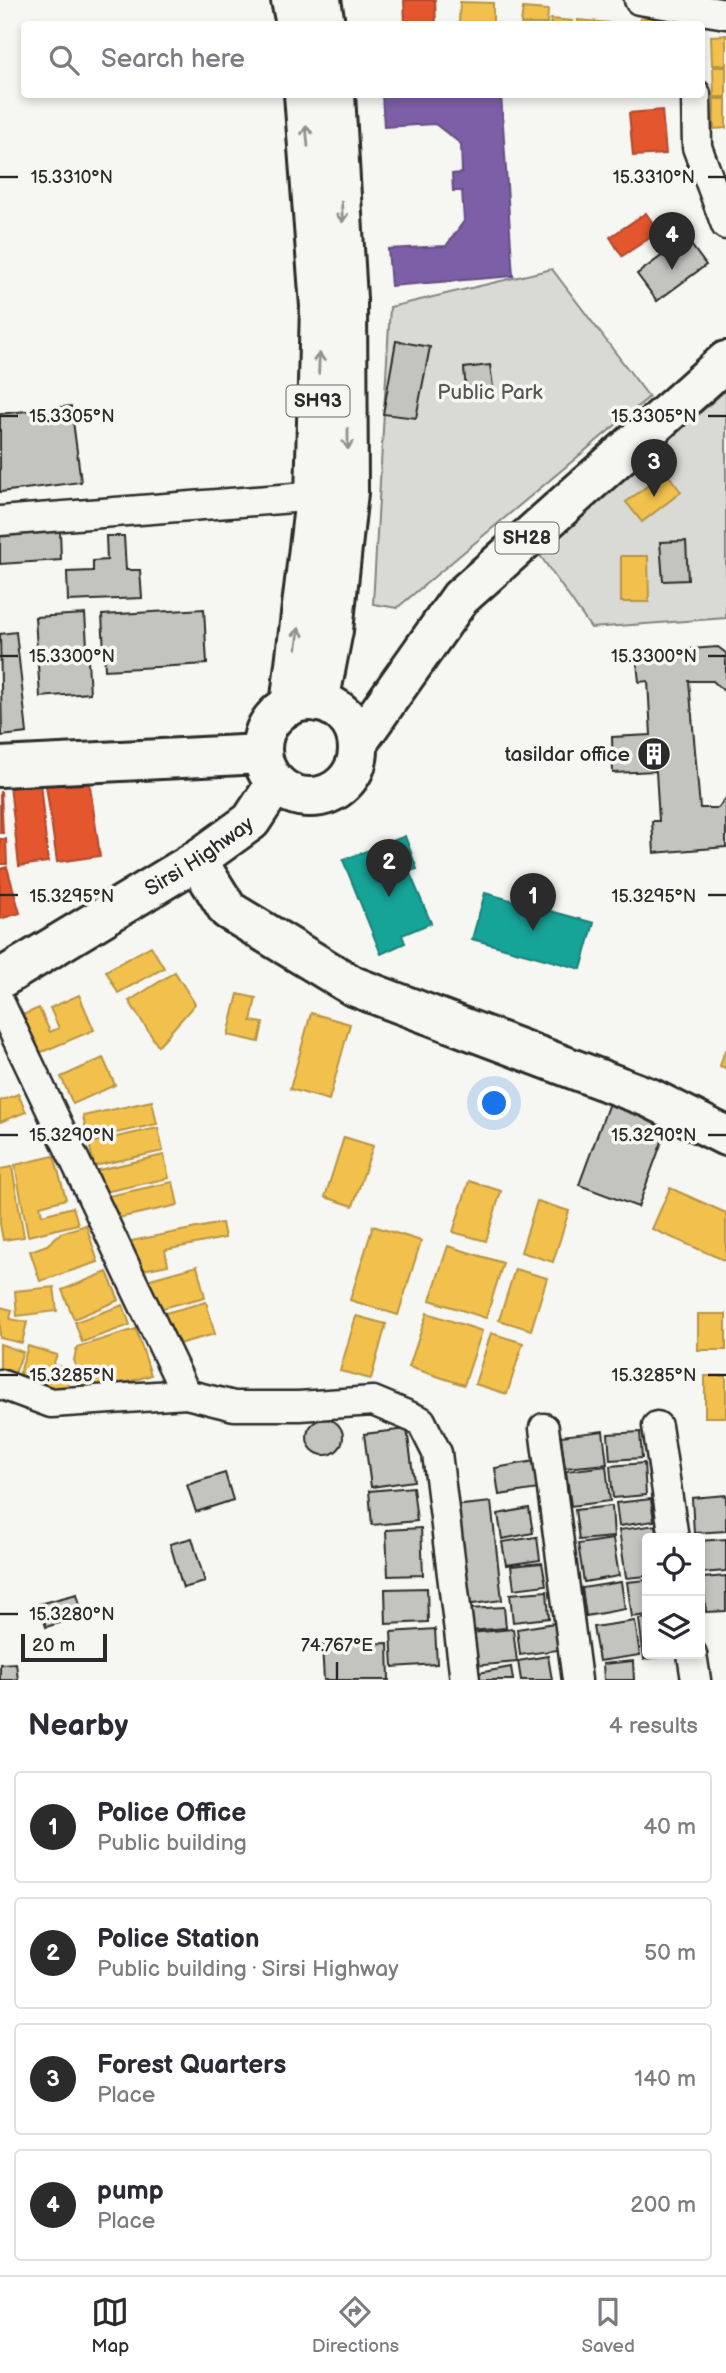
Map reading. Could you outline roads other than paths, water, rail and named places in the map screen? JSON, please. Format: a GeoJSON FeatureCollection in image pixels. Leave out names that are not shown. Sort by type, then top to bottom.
{"type":"FeatureCollection","features":[{"type":"Feature","properties":{"kind":"main road"},"geometry":{"type":"LineString","coordinates":[[291,0],[295,21]]}},
{"type":"Feature","properties":{"kind":"main road"},"geometry":{"type":"LineString","coordinates":[[321,0],[324,21]]}},
{"type":"Feature","properties":{"kind":"main road","name":"SH93"},"geometry":{"type":"LineString","coordinates":[[304,98],[332,495],[333,630],[304,704]]}},
{"type":"Feature","properties":{"kind":"main road","name":"SH93"},"geometry":{"type":"LineString","coordinates":[[332,495],[347,299],[335,98]]}},
{"type":"Feature","properties":{"kind":"main road","name":"SH28"},"geometry":{"type":"LineString","coordinates":[[269,769],[288,792],[302,797],[318,797],[332,792],[344,783],[353,771],[358,757],[358,742],[460,598],[726,360]]}},
{"type":"Feature","properties":{"kind":"main road"},"geometry":{"type":"LineString","coordinates":[[0,767],[269,769],[263,739],[268,725],[277,714],[304,704],[333,707],[345,716],[354,728],[358,742]]}},
{"type":"Feature","properties":{"kind":"main road","name":"Sirsi Highway"},"geometry":{"type":"LineString","coordinates":[[0,979],[197,860],[251,821],[269,769]]}},
{"type":"Feature","properties":{"kind":"main road"},"geometry":{"type":"LineString","coordinates":[[197,860],[228,910],[354,986],[650,1098],[726,1136]]}},
{"type":"Feature","properties":{"kind":"street"},"geometry":{"type":"LineString","coordinates":[[639,0],[694,17],[726,14]]}},
{"type":"Feature","properties":{"kind":"street"},"geometry":{"type":"LineString","coordinates":[[696,98],[697,147],[726,225]]}},
{"type":"Feature","properties":{"kind":"street"},"geometry":{"type":"LineString","coordinates":[[0,521],[332,495]]}},
{"type":"Feature","properties":{"kind":"street"},"geometry":{"type":"LineString","coordinates":[[0,1003],[187,1394]]}},
{"type":"Feature","properties":{"kind":"street"},"geometry":{"type":"LineString","coordinates":[[0,1384],[51,1403],[187,1394],[234,1406],[299,1406],[373,1401],[421,1421],[437,1453],[465,1680]]}},
{"type":"Feature","properties":{"kind":"street"},"geometry":{"type":"LineString","coordinates":[[657,1426],[673,1533]]}},
{"type":"Feature","properties":{"kind":"street"},"geometry":{"type":"LineString","coordinates":[[544,1428],[577,1680]]}},
{"type":"Feature","properties":{"kind":"street"},"geometry":{"type":"LineString","coordinates":[[693,1659],[695,1680]]}},
{"type":"Feature","properties":{"kind":"place","name":"pump"},"geometry":{"type":"Point","coordinates":[672,270]}},
{"type":"Feature","properties":{"kind":"place","name":"Forest Quarters"},"geometry":{"type":"Point","coordinates":[654,497]}},
{"type":"Feature","properties":{"kind":"place","name":"tasildar office"},"geometry":{"type":"Point","coordinates":[654,754]}},
{"type":"Feature","properties":{"kind":"place","name":"Police Station"},"geometry":{"type":"Point","coordinates":[389,897]}},
{"type":"Feature","properties":{"kind":"place","name":"Police Office"},"geometry":{"type":"Point","coordinates":[533,931]}},
{"type":"Feature","properties":{"kind":"park label","name":"Public Park"},"geometry":{"type":"Point","coordinates":[490,392]}}]}
